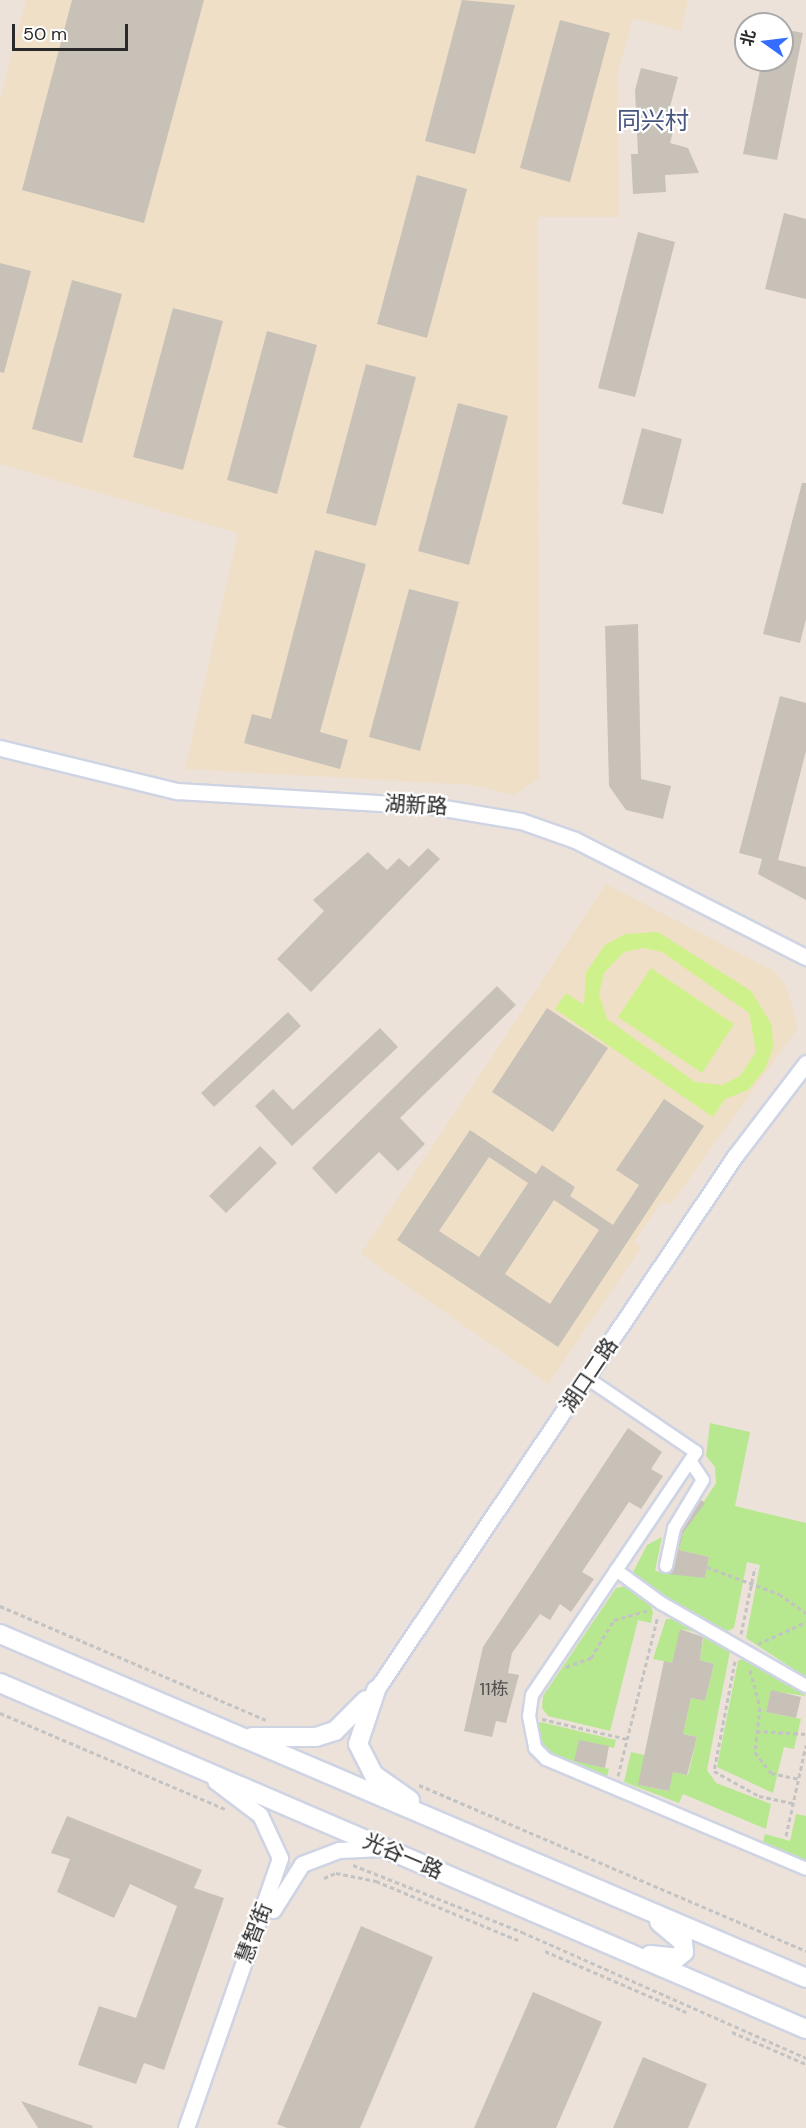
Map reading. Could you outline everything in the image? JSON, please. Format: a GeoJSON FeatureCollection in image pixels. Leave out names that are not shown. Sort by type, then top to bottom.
{"type":"FeatureCollection","features":[{"type":"Feature","properties":{"kind":"main road"},"geometry":{"type":"LineString","coordinates":[[0,1634],[806,1978]]}},
{"type":"Feature","properties":{"kind":"main road","name":"光谷一路"},"geometry":{"type":"LineString","coordinates":[[0,1683],[806,2029]]}},
{"type":"Feature","properties":{"kind":"main road"},"geometry":{"type":"LineString","coordinates":[[237,1736],[316,1737],[335,1731],[376,1690]]}},
{"type":"Feature","properties":{"kind":"main road"},"geometry":{"type":"LineString","coordinates":[[376,1690],[359,1728],[366,1762],[374,1775],[441,1821]]}},
{"type":"Feature","properties":{"kind":"main road"},"geometry":{"type":"LineString","coordinates":[[614,1946],[677,1958],[684,1952],[683,1942],[668,1928],[630,1902]]}},
{"type":"Feature","properties":{"kind":"street","name":"湖新路"},"geometry":{"type":"LineString","coordinates":[[0,748],[196,793],[432,806],[521,821],[575,840],[806,957]]}},
{"type":"Feature","properties":{"kind":"street","name":"湖口二路"},"geometry":{"type":"LineString","coordinates":[[376,1690],[588,1378],[735,1156],[806,1063]]}},
{"type":"Feature","properties":{"kind":"street"},"geometry":{"type":"LineString","coordinates":[[588,1378],[696,1452],[532,1695],[529,1716],[535,1748],[546,1759],[806,1869]]}},
{"type":"Feature","properties":{"kind":"street"},"geometry":{"type":"LineString","coordinates":[[666,1566],[674,1528],[703,1480],[690,1461]]}},
{"type":"Feature","properties":{"kind":"street"},"geometry":{"type":"LineString","coordinates":[[616,1570],[661,1603],[739,1643],[806,1686]]}},
{"type":"Feature","properties":{"kind":"street","name":"慧智街"},"geometry":{"type":"LineString","coordinates":[[186,2128],[280,1858],[260,1815],[198,1769]]}},
{"type":"Feature","properties":{"kind":"street","name":"慧智街"},"geometry":{"type":"LineString","coordinates":[[196,2128],[248,1975],[292,1874],[319,1855],[385,1848]]}},
{"type":"Feature","properties":{"kind":"path"},"geometry":{"type":"LineString","coordinates":[[707,1567],[787,1598],[806,1613]]}},
{"type":"Feature","properties":{"kind":"path"},"geometry":{"type":"LineString","coordinates":[[755,1567],[714,1771],[759,1796],[793,1803]]}},
{"type":"Feature","properties":{"kind":"path"},"geometry":{"type":"LineString","coordinates":[[552,1665],[583,1664],[614,1620],[661,1603]]}},
{"type":"Feature","properties":{"kind":"path"},"geometry":{"type":"LineString","coordinates":[[620,1766],[661,1603]]}},
{"type":"Feature","properties":{"kind":"path"},"geometry":{"type":"LineString","coordinates":[[0,1606],[276,1724]]}},
{"type":"Feature","properties":{"kind":"path"},"geometry":{"type":"LineString","coordinates":[[798,1779],[764,1768],[755,1752],[760,1707],[749,1675],[754,1653],[769,1634],[806,1622]]}},
{"type":"Feature","properties":{"kind":"path"},"geometry":{"type":"LineString","coordinates":[[0,1713],[237,1813]]}},
{"type":"Feature","properties":{"kind":"path"},"geometry":{"type":"LineString","coordinates":[[529,1716],[627,1738]]}},
{"type":"Feature","properties":{"kind":"path"},"geometry":{"type":"LineString","coordinates":[[756,1731],[806,1734]]}},
{"type":"Feature","properties":{"kind":"path"},"geometry":{"type":"LineString","coordinates":[[786,1836],[806,1745]]}},
{"type":"Feature","properties":{"kind":"path"},"geometry":{"type":"LineString","coordinates":[[411,1781],[806,1951]]}},
{"type":"Feature","properties":{"kind":"path"},"geometry":{"type":"LineString","coordinates":[[346,1864],[522,1932],[806,2058]]}},
{"type":"Feature","properties":{"kind":"path"},"geometry":{"type":"LineString","coordinates":[[324,1878],[336,1873],[376,1881],[518,1940]]}},
{"type":"Feature","properties":{"kind":"path"},"geometry":{"type":"LineString","coordinates":[[545,1951],[686,2012]]}},
{"type":"Feature","properties":{"kind":"path"},"geometry":{"type":"LineString","coordinates":[[732,2032],[806,2064]]}},
{"type":"Feature","properties":{"kind":"shaded area"},"geometry":{"type":"Polygon","coordinates":[[[26,0],[688,0],[681,31],[633,18],[618,72],[619,217],[538,217],[539,779],[514,795],[473,785],[185,769],[238,533],[0,464],[0,99],[26,0]]]}},
{"type":"Feature","properties":{"kind":"shaded area"},"geometry":{"type":"Polygon","coordinates":[[[606,884],[774,971],[787,987],[798,1028],[671,1204],[661,1202],[635,1241],[641,1248],[548,1384],[361,1254],[606,884]]]}},
{"type":"Feature","properties":{"kind":"green space"},"geometry":{"type":"Polygon","coordinates":[[[658,932],[751,991],[772,1025],[773,1048],[765,1069],[748,1090],[725,1099],[713,1117],[555,1009],[566,993],[584,1005],[586,972],[605,945],[625,934],[658,932]],[[643,948],[624,952],[604,973],[599,994],[607,1019],[695,1082],[722,1085],[740,1076],[756,1052],[749,1013],[662,952],[643,948]]]}},
{"type":"Feature","properties":{"kind":"green space"},"geometry":{"type":"Polygon","coordinates":[[[651,968],[734,1024],[702,1073],[618,1017],[651,968]]]}},
{"type":"Feature","properties":{"kind":"green space"},"geometry":{"type":"Polygon","coordinates":[[[710,1423],[750,1432],[735,1506],[806,1523],[806,1677],[746,1638],[760,1565],[747,1562],[734,1628],[726,1632],[663,1598],[632,1574],[647,1545],[662,1537],[655,1571],[705,1578],[709,1557],[679,1550],[683,1533],[716,1483],[715,1467],[706,1456],[710,1423]]]}},
{"type":"Feature","properties":{"kind":"green space"},"geometry":{"type":"Polygon","coordinates":[[[627,1586],[650,1602],[653,1612],[651,1623],[638,1620],[610,1731],[548,1716],[542,1708],[543,1696],[616,1588],[627,1586]]]}},
{"type":"Feature","properties":{"kind":"green space"},"geometry":{"type":"Polygon","coordinates":[[[666,1619],[681,1619],[731,1646],[707,1770],[716,1783],[771,1804],[766,1829],[683,1794],[679,1803],[624,1782],[631,1752],[649,1756],[639,1785],[668,1791],[673,1772],[688,1775],[697,1737],[683,1734],[691,1698],[705,1701],[714,1664],[700,1660],[704,1634],[681,1629],[672,1663],[653,1659],[666,1619]]]}},
{"type":"Feature","properties":{"kind":"green space"},"geometry":{"type":"Polygon","coordinates":[[[749,1656],[806,1696],[771,1691],[766,1712],[801,1719],[794,1749],[784,1747],[773,1793],[717,1767],[738,1661],[749,1656]]]}},
{"type":"Feature","properties":{"kind":"green space"},"geometry":{"type":"Polygon","coordinates":[[[541,1722],[616,1740],[614,1748],[579,1741],[575,1761],[609,1769],[607,1777],[548,1755],[535,1725],[541,1722]]]}},
{"type":"Feature","properties":{"kind":"green space"},"geometry":{"type":"Polygon","coordinates":[[[796,1814],[806,1816],[806,1864],[762,1845],[765,1834],[790,1841],[796,1814]]]}},
{"type":"Feature","properties":{"kind":"building"},"geometry":{"type":"Polygon","coordinates":[[[72,0],[204,0],[144,223],[22,190],[72,0]]]}},
{"type":"Feature","properties":{"kind":"building"},"geometry":{"type":"Polygon","coordinates":[[[462,0],[515,5],[475,154],[425,141],[462,0]]]}},
{"type":"Feature","properties":{"kind":"building"},"geometry":{"type":"Polygon","coordinates":[[[560,20],[610,33],[570,182],[520,168],[560,20]]]}},
{"type":"Feature","properties":{"kind":"building"},"geometry":{"type":"Polygon","coordinates":[[[794,31],[803,33],[777,160],[743,154],[760,72],[794,72],[794,31]]]}},
{"type":"Feature","properties":{"kind":"building"},"geometry":{"type":"Polygon","coordinates":[[[641,68],[678,77],[668,114],[677,117],[670,143],[688,148],[699,173],[665,175],[666,192],[633,194],[631,154],[638,154],[635,90],[641,68]]]}},
{"type":"Feature","properties":{"kind":"building"},"geometry":{"type":"Polygon","coordinates":[[[417,175],[467,189],[427,338],[377,324],[417,175]]]}},
{"type":"Feature","properties":{"kind":"building"},"geometry":{"type":"Polygon","coordinates":[[[784,213],[806,219],[806,299],[765,289],[784,213]]]}},
{"type":"Feature","properties":{"kind":"building"},"geometry":{"type":"Polygon","coordinates":[[[638,232],[675,242],[635,397],[598,388],[638,232]]]}},
{"type":"Feature","properties":{"kind":"building"},"geometry":{"type":"Polygon","coordinates":[[[0,263],[31,271],[4,373],[0,372],[0,263]]]}},
{"type":"Feature","properties":{"kind":"building"},"geometry":{"type":"Polygon","coordinates":[[[72,280],[122,294],[82,443],[32,429],[72,280]]]}},
{"type":"Feature","properties":{"kind":"building"},"geometry":{"type":"Polygon","coordinates":[[[173,308],[223,321],[183,470],[133,457],[173,308]]]}},
{"type":"Feature","properties":{"kind":"building"},"geometry":{"type":"Polygon","coordinates":[[[267,331],[317,345],[277,494],[227,480],[267,331]]]}},
{"type":"Feature","properties":{"kind":"building"},"geometry":{"type":"Polygon","coordinates":[[[366,364],[416,377],[376,526],[326,513],[366,364]]]}},
{"type":"Feature","properties":{"kind":"building"},"geometry":{"type":"Polygon","coordinates":[[[458,403],[508,416],[469,565],[418,551],[458,403]]]}},
{"type":"Feature","properties":{"kind":"building"},"geometry":{"type":"Polygon","coordinates":[[[642,428],[682,439],[663,514],[622,504],[642,428]]]}},
{"type":"Feature","properties":{"kind":"building"},"geometry":{"type":"Polygon","coordinates":[[[802,483],[806,483],[806,619],[800,643],[763,634],[802,483]]]}},
{"type":"Feature","properties":{"kind":"building"},"geometry":{"type":"Polygon","coordinates":[[[315,550],[366,564],[320,732],[348,740],[340,769],[244,743],[252,714],[271,719],[315,550]]]}},
{"type":"Feature","properties":{"kind":"building"},"geometry":{"type":"Polygon","coordinates":[[[409,589],[459,602],[420,751],[369,737],[409,589]]]}},
{"type":"Feature","properties":{"kind":"building"},"geometry":{"type":"Polygon","coordinates":[[[638,624],[641,779],[671,786],[663,819],[626,810],[609,786],[605,626],[638,624]]]}},
{"type":"Feature","properties":{"kind":"building"},"geometry":{"type":"Polygon","coordinates":[[[780,696],[806,703],[806,751],[778,860],[806,867],[806,900],[758,874],[762,859],[739,853],[780,696]]]}},
{"type":"Feature","properties":{"kind":"building"},"geometry":{"type":"Polygon","coordinates":[[[428,848],[440,859],[311,992],[277,959],[324,911],[313,900],[368,852],[387,870],[399,858],[409,867],[428,848]]]}},
{"type":"Feature","properties":{"kind":"building"},"geometry":{"type":"Polygon","coordinates":[[[497,986],[516,1005],[400,1118],[425,1144],[398,1171],[379,1152],[336,1194],[312,1168],[497,986]]]}},
{"type":"Feature","properties":{"kind":"building"},"geometry":{"type":"Polygon","coordinates":[[[547,1008],[608,1048],[553,1132],[492,1092],[547,1008]]]}},
{"type":"Feature","properties":{"kind":"building"},"geometry":{"type":"Polygon","coordinates":[[[288,1012],[301,1026],[214,1107],[201,1093],[288,1012]]]}},
{"type":"Feature","properties":{"kind":"building"},"geometry":{"type":"Polygon","coordinates":[[[380,1028],[398,1047],[292,1146],[255,1106],[273,1089],[293,1110],[380,1028]]]}},
{"type":"Feature","properties":{"kind":"building"},"geometry":{"type":"Polygon","coordinates":[[[664,1099],[704,1126],[558,1347],[397,1240],[470,1130],[536,1174],[542,1165],[575,1187],[570,1196],[613,1225],[639,1185],[616,1170],[664,1099]],[[489,1157],[439,1231],[479,1257],[528,1183],[489,1157]],[[554,1200],[505,1274],[550,1304],[599,1230],[554,1200]]]}},
{"type":"Feature","properties":{"kind":"building"},"geometry":{"type":"Polygon","coordinates":[[[260,1146],[277,1163],[226,1213],[209,1196],[260,1146]]]}},
{"type":"Feature","properties":{"kind":"building"},"geometry":{"type":"Polygon","coordinates":[[[628,1428],[662,1452],[651,1469],[663,1476],[641,1509],[629,1502],[582,1572],[594,1579],[571,1612],[560,1604],[550,1620],[540,1614],[512,1653],[508,1673],[519,1675],[506,1723],[496,1721],[492,1737],[464,1731],[483,1647],[628,1428]]]}},
{"type":"Feature","properties":{"kind":"building"},"geometry":{"type":"Polygon","coordinates":[[[701,1500],[705,1503],[683,1533],[679,1550],[709,1557],[705,1578],[667,1574],[674,1568],[682,1531],[701,1500]]]}},
{"type":"Feature","properties":{"kind":"building"},"geometry":{"type":"Polygon","coordinates":[[[680,1629],[703,1637],[700,1660],[714,1664],[705,1701],[691,1698],[683,1734],[697,1737],[687,1775],[673,1772],[669,1791],[638,1785],[664,1661],[672,1663],[680,1629]]]}},
{"type":"Feature","properties":{"kind":"building"},"geometry":{"type":"Polygon","coordinates":[[[771,1690],[801,1697],[796,1718],[766,1712],[771,1690]]]}},
{"type":"Feature","properties":{"kind":"building"},"geometry":{"type":"Polygon","coordinates":[[[579,1740],[609,1746],[605,1768],[574,1761],[579,1740]]]}},
{"type":"Feature","properties":{"kind":"building"},"geometry":{"type":"Polygon","coordinates":[[[67,1816],[202,1870],[194,1888],[224,1898],[164,2070],[144,2063],[136,2084],[78,2065],[99,2006],[136,2018],[177,1906],[130,1884],[114,1918],[57,1892],[70,1859],[51,1853],[67,1816]]]}},
{"type":"Feature","properties":{"kind":"building"},"geometry":{"type":"Polygon","coordinates":[[[361,1926],[433,1957],[360,2128],[287,2128],[277,2124],[361,1926]]]}},
{"type":"Feature","properties":{"kind":"building"},"geometry":{"type":"Polygon","coordinates":[[[533,1992],[602,2022],[556,2128],[474,2128],[533,1992]]]}},
{"type":"Feature","properties":{"kind":"building"},"geometry":{"type":"Polygon","coordinates":[[[643,2057],[707,2084],[688,2128],[613,2128],[643,2057]]]}},
{"type":"Feature","properties":{"kind":"building"},"geometry":{"type":"Polygon","coordinates":[[[21,2101],[93,2126],[92,2128],[38,2128],[21,2101]]]}},
{"type":"Feature","properties":{"kind":"district","name":"同兴村"},"geometry":{"type":"Point","coordinates":[653,121]}}]}
